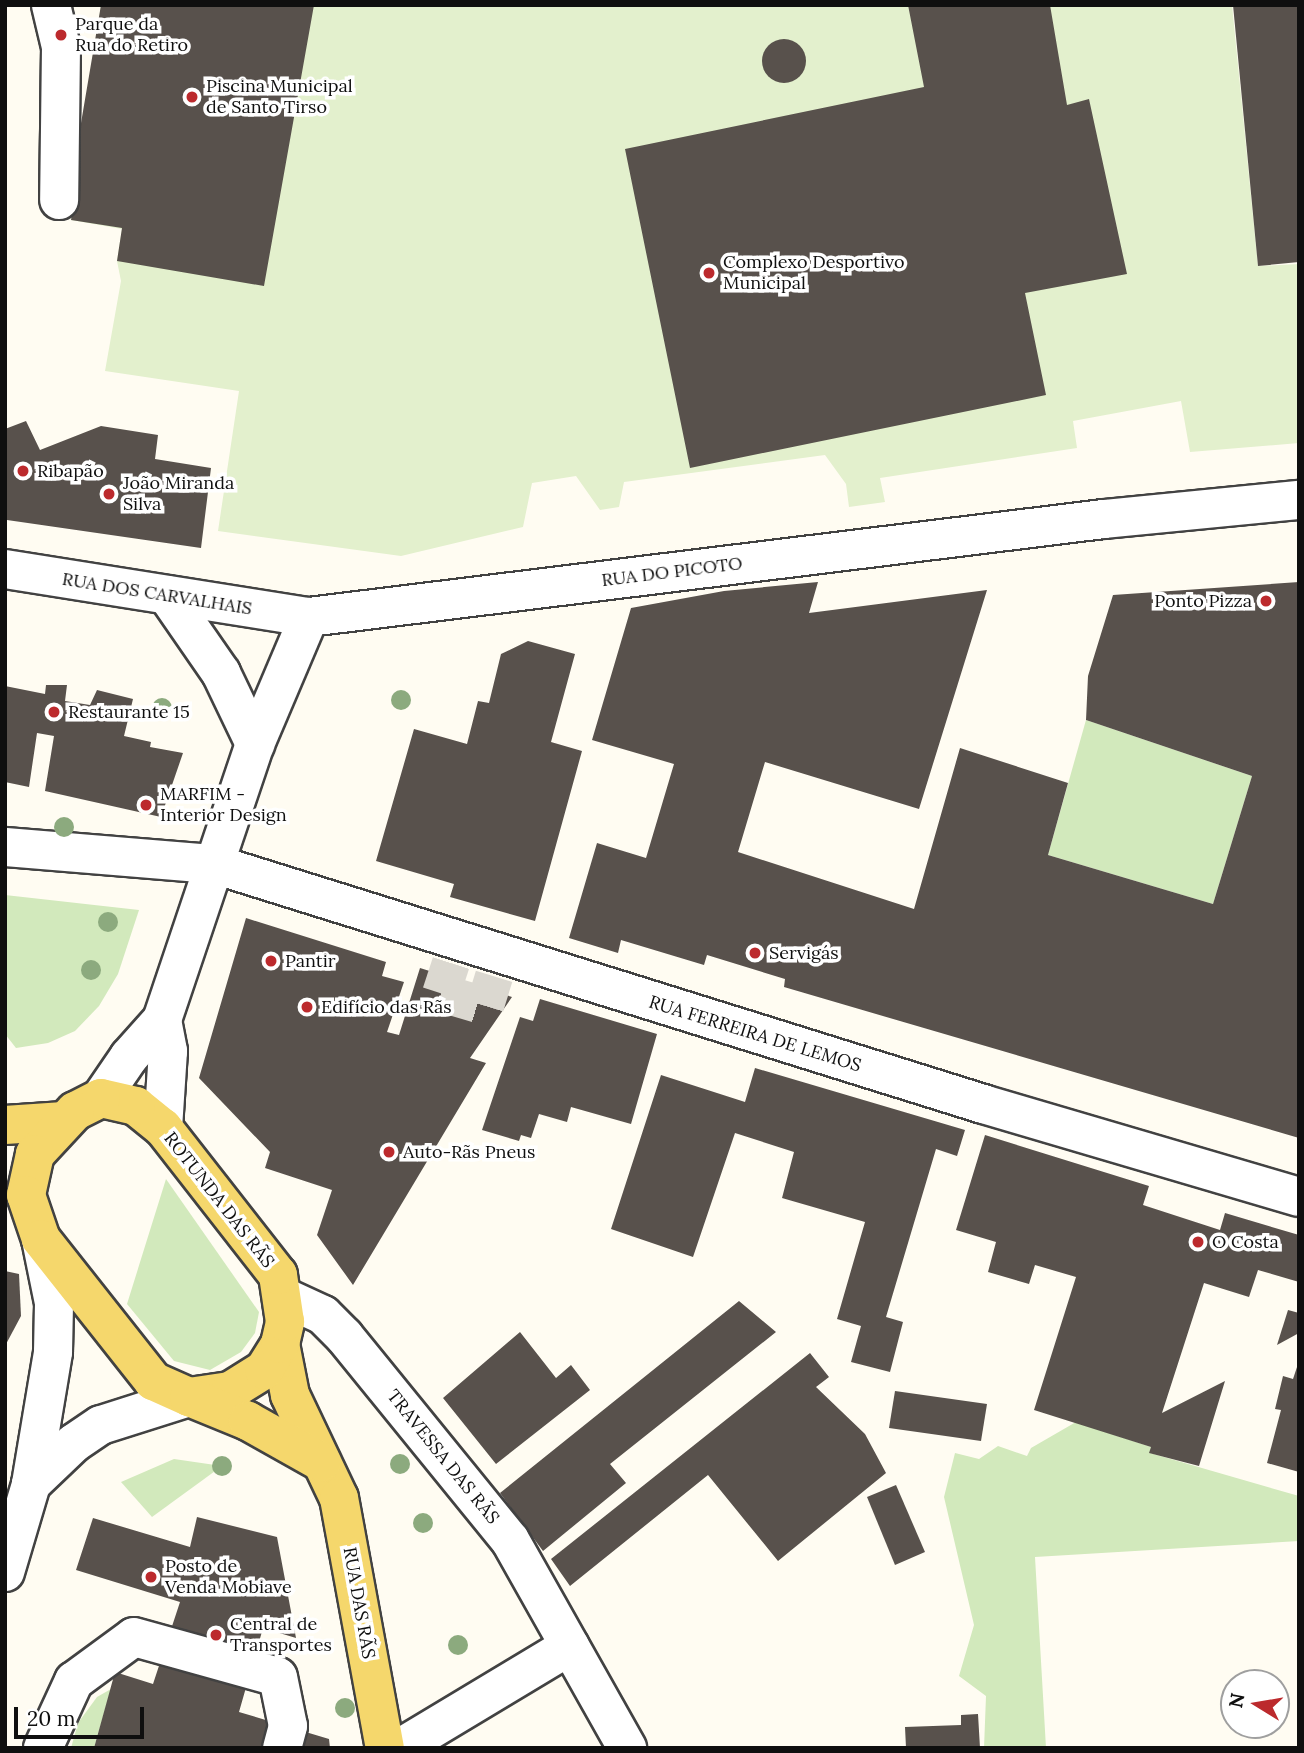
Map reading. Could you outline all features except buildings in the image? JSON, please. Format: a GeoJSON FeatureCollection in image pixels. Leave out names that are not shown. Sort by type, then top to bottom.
{"type":"FeatureCollection","features":[{"type":"Feature","properties":{"kind":"main road"},"geometry":{"type":"LineString","coordinates":[[101,1098],[64,1121],[36,1154],[16,1189],[41,1239],[153,1381],[248,1421],[321,1462]]}},
{"type":"Feature","properties":{"kind":"main road","name":"ROTUNDA DAS RÃS"},"geometry":{"type":"LineString","coordinates":[[101,1098],[136,1106],[163,1128],[278,1275],[284,1297],[281,1344]]}},
{"type":"Feature","properties":{"kind":"main road"},"geometry":{"type":"LineString","coordinates":[[5,1125],[64,1121]]}},
{"type":"Feature","properties":{"kind":"main road"},"geometry":{"type":"LineString","coordinates":[[190,1397],[230,1391],[264,1370],[281,1344]]}},
{"type":"Feature","properties":{"kind":"main road","name":"RUA DAS RÃS"},"geometry":{"type":"LineString","coordinates":[[281,1344],[290,1395],[339,1498],[385,1748]]}},
{"type":"Feature","properties":{"kind":"street"},"geometry":{"type":"LineString","coordinates":[[51,5],[61,47],[58,200]]}},
{"type":"Feature","properties":{"kind":"street","name":"RUA DO PICOTO"},"geometry":{"type":"LineString","coordinates":[[309,617],[1104,519],[1299,500]]}},
{"type":"Feature","properties":{"kind":"street","name":"RUA DOS CARVALHAIS"},"geometry":{"type":"LineString","coordinates":[[5,569],[309,617]]}},
{"type":"Feature","properties":{"kind":"street"},"geometry":{"type":"LineString","coordinates":[[167,595],[221,673],[255,744]]}},
{"type":"Feature","properties":{"kind":"street"},"geometry":{"type":"LineString","coordinates":[[101,1098],[128,1057],[162,1020],[255,744],[309,617]]}},
{"type":"Feature","properties":{"kind":"street","name":"RUA FERREIRA DE LEMOS"},"geometry":{"type":"LineString","coordinates":[[5,847],[214,864],[454,953],[1299,1197]]}},
{"type":"Feature","properties":{"kind":"street"},"geometry":{"type":"LineString","coordinates":[[162,1020],[168,1051],[163,1128]]}},
{"type":"Feature","properties":{"kind":"street"},"geometry":{"type":"LineString","coordinates":[[5,1572],[31,1484],[54,1352],[54,1303],[41,1239]]}},
{"type":"Feature","properties":{"kind":"street","name":"TRAVESSA DAS RÃS"},"geometry":{"type":"LineString","coordinates":[[284,1297],[323,1315],[344,1336],[510,1540],[627,1748]]}},
{"type":"Feature","properties":{"kind":"street"},"geometry":{"type":"LineString","coordinates":[[31,1484],[74,1443],[101,1425],[190,1397]]}},
{"type":"Feature","properties":{"kind":"street"},"geometry":{"type":"LineString","coordinates":[[43,1748],[74,1681],[134,1637],[278,1677],[288,1726],[282,1748]]}},
{"type":"Feature","properties":{"kind":"street"},"geometry":{"type":"LineString","coordinates":[[400,1748],[570,1646]]}},
{"type":"Feature","properties":{"kind":"green space","name":"Complexo Desportivo Municipal"},"geometry":{"type":"Polygon","coordinates":[[[101,5],[1232,5],[1258,266],[1299,264],[1299,443],[1190,452],[1181,401],[1073,421],[1077,448],[880,478],[885,502],[849,507],[846,484],[825,455],[624,482],[619,507],[600,510],[576,476],[532,483],[523,527],[401,556],[218,531],[239,391],[105,371],[121,281],[117,261],[122,229],[71,220],[101,5]]]}},
{"type":"Feature","properties":{"kind":"green space"},"geometry":{"type":"Polygon","coordinates":[[[1086,720],[1252,776],[1213,904],[1048,855],[1086,720]]]}},
{"type":"Feature","properties":{"kind":"green space"},"geometry":{"type":"Polygon","coordinates":[[[5,895],[139,910],[118,974],[99,1006],[75,1031],[48,1043],[16,1048],[5,1034],[5,895]]]}},
{"type":"Feature","properties":{"kind":"green space"},"geometry":{"type":"Polygon","coordinates":[[[166,1179],[259,1312],[255,1333],[241,1352],[210,1370],[174,1361],[127,1304],[166,1179]]]}},
{"type":"Feature","properties":{"kind":"green space"},"geometry":{"type":"Polygon","coordinates":[[[1076,1422],[1151,1447],[1150,1453],[1299,1496],[1299,1541],[1035,1557],[1046,1748],[984,1748],[986,1696],[959,1676],[974,1625],[944,1497],[955,1453],[979,1459],[998,1446],[1027,1456],[1031,1448],[1076,1422]]]}},
{"type":"Feature","properties":{"kind":"green space"},"geometry":{"type":"Polygon","coordinates":[[[174,1459],[222,1466],[152,1517],[121,1482],[174,1459]]]}},
{"type":"Feature","properties":{"kind":"green space"},"geometry":{"type":"Polygon","coordinates":[[[111,1689],[94,1748],[71,1748],[78,1723],[97,1697],[111,1689]]]}},
{"type":"Feature","properties":{"kind":"tunnel"},"geometry":{"type":"LineString","coordinates":[[451,963],[441,993],[485,1006],[494,976]]}},
{"type":"Feature","properties":{"kind":"place","name":"Parque da Rua do Retiro"},"geometry":{"type":"Point","coordinates":[61,35]}},
{"type":"Feature","properties":{"kind":"place","name":"Piscina Municipal de Santo Tirso"},"geometry":{"type":"Point","coordinates":[192,97]}},
{"type":"Feature","properties":{"kind":"place","name":"Complexo Desportivo Municipal"},"geometry":{"type":"Point","coordinates":[709,273]}},
{"type":"Feature","properties":{"kind":"place","name":"Ribapão"},"geometry":{"type":"Point","coordinates":[23,471]}},
{"type":"Feature","properties":{"kind":"place","name":"João Miranda Silva"},"geometry":{"type":"Point","coordinates":[109,494]}},
{"type":"Feature","properties":{"kind":"place","name":"Ponto Pizza"},"geometry":{"type":"Point","coordinates":[1266,601]}},
{"type":"Feature","properties":{"kind":"place","name":"Restaurante 15"},"geometry":{"type":"Point","coordinates":[54,712]}},
{"type":"Feature","properties":{"kind":"place","name":"MARFIM - Interior Design"},"geometry":{"type":"Point","coordinates":[146,805]}},
{"type":"Feature","properties":{"kind":"place","name":"Servigás"},"geometry":{"type":"Point","coordinates":[755,953]}},
{"type":"Feature","properties":{"kind":"place","name":"Pantir"},"geometry":{"type":"Point","coordinates":[271,961]}},
{"type":"Feature","properties":{"kind":"place","name":"Edifício das Rãs"},"geometry":{"type":"Point","coordinates":[307,1007]}},
{"type":"Feature","properties":{"kind":"place","name":"Auto-Rãs Pneus"},"geometry":{"type":"Point","coordinates":[389,1152]}},
{"type":"Feature","properties":{"kind":"place","name":"O Costa"},"geometry":{"type":"Point","coordinates":[1198,1242]}},
{"type":"Feature","properties":{"kind":"place","name":"Posto de Venda Mobiave"},"geometry":{"type":"Point","coordinates":[151,1577]}},
{"type":"Feature","properties":{"kind":"place","name":"Central de Transportes"},"geometry":{"type":"Point","coordinates":[216,1635]}}]}
